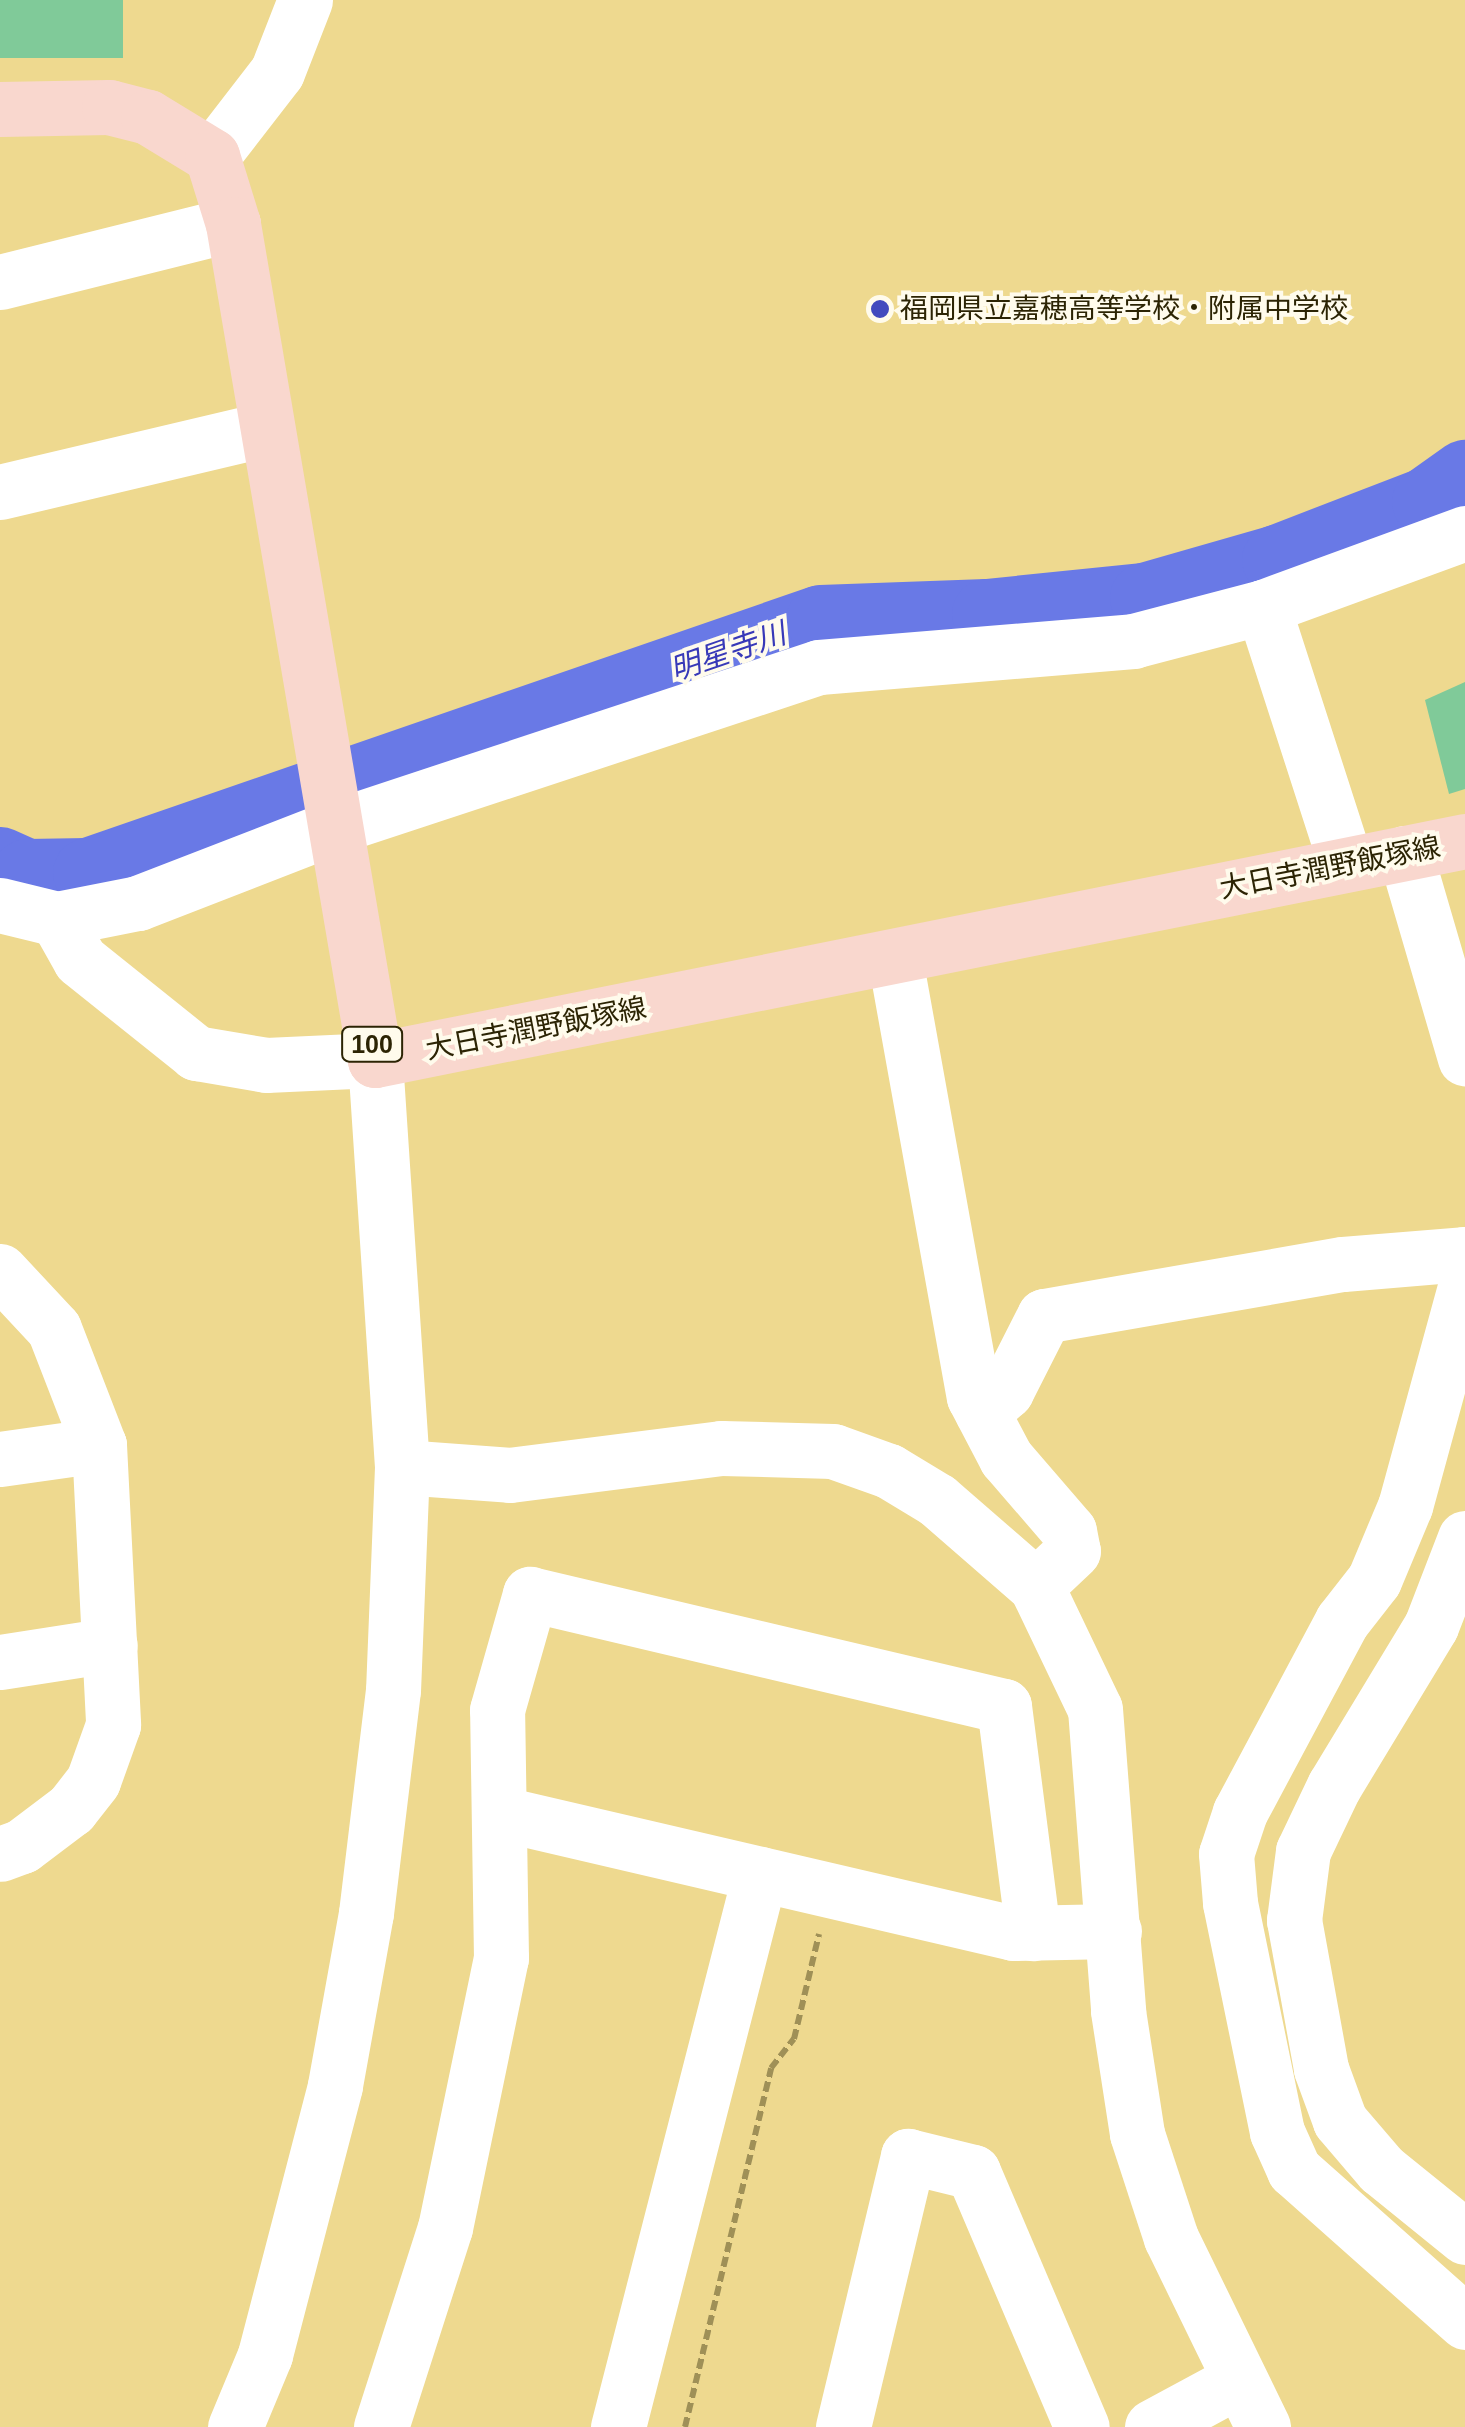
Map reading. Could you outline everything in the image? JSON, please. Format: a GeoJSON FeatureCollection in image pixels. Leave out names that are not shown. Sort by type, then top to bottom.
{"type":"FeatureCollection","features":[{"type":"Feature","properties":{"kind":"main road"},"geometry":{"type":"LineString","coordinates":[[0,109],[109,108],[148,117],[212,156]]}},
{"type":"Feature","properties":{"kind":"main road","name":"100"},"geometry":{"type":"LineString","coordinates":[[212,156],[233,224],[331,828],[375,1060]]}},
{"type":"Feature","properties":{"kind":"main road","name":"大日寺潤野飯塚線"},"geometry":{"type":"LineString","coordinates":[[375,1060],[896,959],[1465,841]]}},
{"type":"Feature","properties":{"kind":"street"},"geometry":{"type":"LineString","coordinates":[[212,156],[277,72],[317,3]]}},
{"type":"Feature","properties":{"kind":"street"},"geometry":{"type":"LineString","coordinates":[[0,282],[233,224]]}},
{"type":"Feature","properties":{"kind":"street"},"geometry":{"type":"LineString","coordinates":[[0,492],[267,429]]}},
{"type":"Feature","properties":{"kind":"street"},"geometry":{"type":"LineString","coordinates":[[0,905],[58,919],[138,903],[331,828],[819,668],[1132,640],[1263,607],[1465,534]]}},
{"type":"Feature","properties":{"kind":"street"},"geometry":{"type":"LineString","coordinates":[[1263,607],[1346,864]]}},
{"type":"Feature","properties":{"kind":"street"},"geometry":{"type":"LineString","coordinates":[[1405,854],[1465,1058]]}},
{"type":"Feature","properties":{"kind":"street"},"geometry":{"type":"LineString","coordinates":[[58,919],[80,960],[196,1053],[266,1065],[375,1060],[402,1467],[393,1690],[366,1913],[335,2086],[265,2355],[236,2427]]}},
{"type":"Feature","properties":{"kind":"street"},"geometry":{"type":"LineString","coordinates":[[896,959],[982,1412],[1006,1458],[1069,1532],[1073,1551],[1036,1586]]}},
{"type":"Feature","properties":{"kind":"street"},"geometry":{"type":"LineString","coordinates":[[982,1412],[1006,1391],[1044,1316],[1343,1264],[1464,1254],[1465,1260]]}},
{"type":"Feature","properties":{"kind":"street"},"geometry":{"type":"LineString","coordinates":[[0,1270],[54,1329],[99,1445],[112,1725],[93,1782],[70,1809],[22,1846],[0,1854]]}},
{"type":"Feature","properties":{"kind":"street"},"geometry":{"type":"LineString","coordinates":[[1465,1287],[1405,1506],[1374,1580],[1342,1621],[1240,1812],[1226,1854],[1230,1904],[1278,2132],[1294,2170],[1465,2322]]}},
{"type":"Feature","properties":{"kind":"street"},"geometry":{"type":"LineString","coordinates":[[0,1460],[99,1445]]}},
{"type":"Feature","properties":{"kind":"street"},"geometry":{"type":"LineString","coordinates":[[402,1467],[510,1474],[721,1448],[833,1451],[888,1470],[937,1500],[1036,1586],[1094,1709],[1118,2011],[1138,2134],[1171,2238],[1250,2404],[1152,2427]]}},
{"type":"Feature","properties":{"kind":"street"},"geometry":{"type":"LineString","coordinates":[[1459,1572],[1431,1626],[1334,1786],[1302,1851],[1294,1920],[1321,2069],[1340,2121],[1380,2168],[1465,2237]]}},
{"type":"Feature","properties":{"kind":"street"},"geometry":{"type":"LineString","coordinates":[[382,2427],[444,2228],[501,1958],[503,1814],[497,1710],[530,1594],[1004,1706],[1033,1932]]}},
{"type":"Feature","properties":{"kind":"street"},"geometry":{"type":"LineString","coordinates":[[0,1662],[110,1646]]}},
{"type":"Feature","properties":{"kind":"street"},"geometry":{"type":"LineString","coordinates":[[503,1814],[1033,1932],[1114,1931]]}},
{"type":"Feature","properties":{"kind":"street"},"geometry":{"type":"LineString","coordinates":[[618,2427],[760,1874]]}},
{"type":"Feature","properties":{"kind":"street"},"geometry":{"type":"LineString","coordinates":[[843,2427],[908,2156],[972,2172],[1082,2427]]}},
{"type":"Feature","properties":{"kind":"path"},"geometry":{"type":"LineString","coordinates":[[685,2427],[771,2068],[794,2040],[820,1929]]}},
{"type":"Feature","properties":{"kind":"green space"},"geometry":{"type":"Polygon","coordinates":[[[0,0],[123,0],[123,58],[0,58],[0,0]]]}},
{"type":"Feature","properties":{"kind":"green space"},"geometry":{"type":"Polygon","coordinates":[[[1465,682],[1465,789],[1449,794],[1425,700],[1465,682]]]}},
{"type":"Feature","properties":{"kind":"waterway","name":"明星寺川"},"geometry":{"type":"LineString","coordinates":[[0,862],[27,874],[88,873],[821,620],[987,614],[1145,598],[1277,560],[1427,502],[1465,475]]}},
{"type":"Feature","properties":{"kind":"place","name":"福岡県立嘉穂高等学校・附属中学校"},"geometry":{"type":"Point","coordinates":[880,309]}}]}
